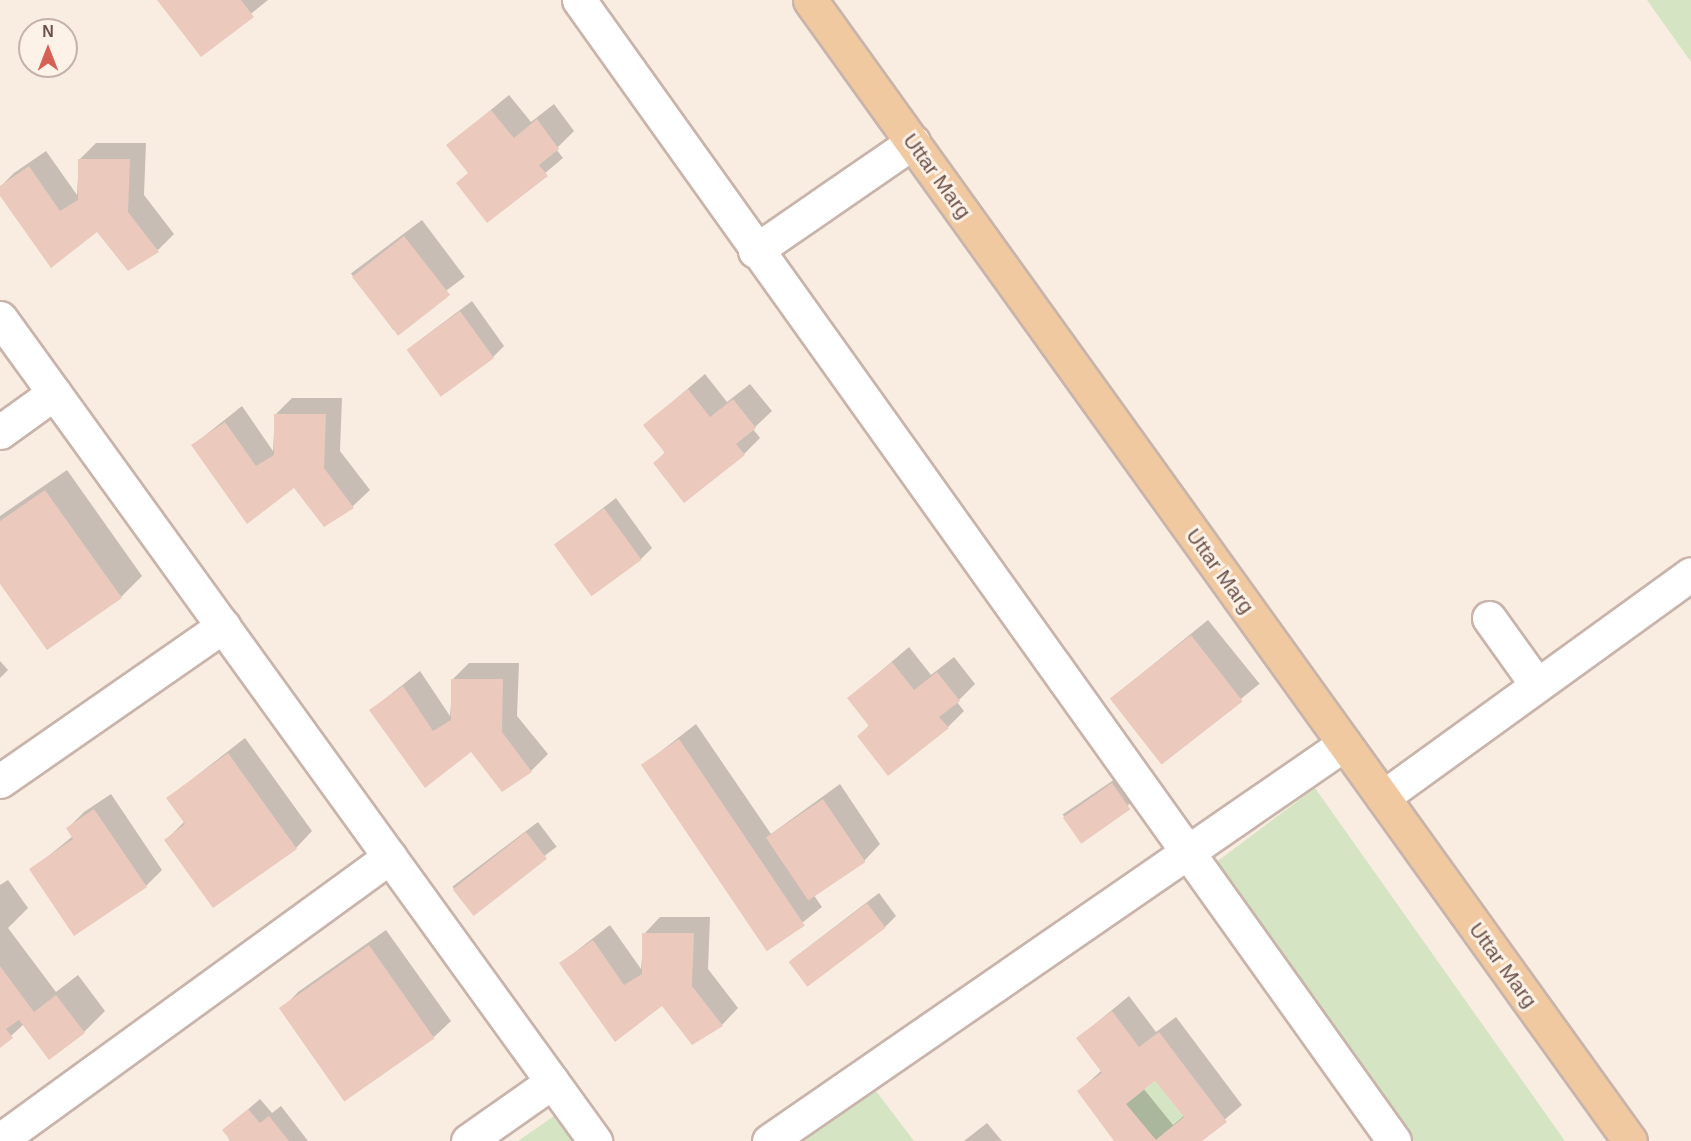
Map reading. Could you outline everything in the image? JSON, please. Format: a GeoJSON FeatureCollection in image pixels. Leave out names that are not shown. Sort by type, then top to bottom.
{"type":"FeatureCollection","features":[{"type":"Feature","properties":{"kind":"main road","name":"Uttar Marg"},"geometry":{"type":"LineString","coordinates":[[810,0],[1630,1141]]}},
{"type":"Feature","properties":{"kind":"street"},"geometry":{"type":"LineString","coordinates":[[579,0],[755,251],[1394,1141]]}},
{"type":"Feature","properties":{"kind":"street"},"geometry":{"type":"LineString","coordinates":[[755,251],[913,142]]}},
{"type":"Feature","properties":{"kind":"street"},"geometry":{"type":"LineString","coordinates":[[0,318],[595,1141]]}},
{"type":"Feature","properties":{"kind":"street"},"geometry":{"type":"LineString","coordinates":[[0,432],[54,393]]}},
{"type":"Feature","properties":{"kind":"street"},"geometry":{"type":"LineString","coordinates":[[1383,797],[1691,574]]}},
{"type":"Feature","properties":{"kind":"street"},"geometry":{"type":"LineString","coordinates":[[1489,618],[1537,685]]}},
{"type":"Feature","properties":{"kind":"street"},"geometry":{"type":"LineString","coordinates":[[0,781],[223,626]]}},
{"type":"Feature","properties":{"kind":"street"},"geometry":{"type":"LineString","coordinates":[[768,1141],[1344,744]]}},
{"type":"Feature","properties":{"kind":"street"},"geometry":{"type":"LineString","coordinates":[[0,1140],[390,857]]}},
{"type":"Feature","properties":{"kind":"street"},"geometry":{"type":"LineString","coordinates":[[468,1141],[552,1082]]}},
{"type":"Feature","properties":{"kind":"green space"},"geometry":{"type":"Polygon","coordinates":[[[1647,0],[1691,0],[1691,62],[1647,0]]]}},
{"type":"Feature","properties":{"kind":"green space"},"geometry":{"type":"Polygon","coordinates":[[[1315,788],[1565,1141],[1406,1141],[1211,866],[1315,788]]]}},
{"type":"Feature","properties":{"kind":"green space"},"geometry":{"type":"Polygon","coordinates":[[[1155,1081],[1184,1117],[1155,1140],[1126,1104],[1155,1081]]]}},
{"type":"Feature","properties":{"kind":"green space"},"geometry":{"type":"Polygon","coordinates":[[[876,1091],[914,1141],[804,1141],[876,1091]]]}},
{"type":"Feature","properties":{"kind":"green space"},"geometry":{"type":"Polygon","coordinates":[[[557,1114],[576,1141],[518,1141],[557,1114]]]}},
{"type":"Feature","properties":{"kind":"building"},"geometry":{"type":"Polygon","coordinates":[[[157,0],[241,0],[254,17],[201,57],[157,0]]]}},
{"type":"Feature","properties":{"kind":"building"},"geometry":{"type":"Polygon","coordinates":[[[491,110],[514,138],[537,119],[559,149],[539,165],[548,176],[487,223],[456,183],[468,173],[446,145],[491,110]]]}},
{"type":"Feature","properties":{"kind":"building"},"geometry":{"type":"Polygon","coordinates":[[[78,159],[130,159],[128,212],[159,252],[128,271],[97,232],[51,268],[0,196],[0,186],[29,166],[60,211],[78,200],[78,159]]]}},
{"type":"Feature","properties":{"kind":"building"},"geometry":{"type":"Polygon","coordinates":[[[404,236],[450,295],[398,336],[352,277],[404,236]]]}},
{"type":"Feature","properties":{"kind":"building"},"geometry":{"type":"Polygon","coordinates":[[[460,311],[494,358],[441,397],[407,350],[460,311]]]}},
{"type":"Feature","properties":{"kind":"building"},"geometry":{"type":"Polygon","coordinates":[[[688,389],[710,417],[733,399],[756,428],[736,444],[745,455],[684,503],[653,463],[665,453],[643,425],[688,389]]]}},
{"type":"Feature","properties":{"kind":"building"},"geometry":{"type":"Polygon","coordinates":[[[274,414],[326,414],[324,468],[354,508],[324,527],[294,488],[247,524],[191,445],[225,422],[256,466],[274,455],[274,414]]]}},
{"type":"Feature","properties":{"kind":"building"},"geometry":{"type":"Polygon","coordinates":[[[45,490],[122,598],[47,650],[0,584],[0,521],[45,490]]]}},
{"type":"Feature","properties":{"kind":"building"},"geometry":{"type":"Polygon","coordinates":[[[604,508],[642,560],[591,596],[554,544],[604,508]]]}},
{"type":"Feature","properties":{"kind":"building"},"geometry":{"type":"Polygon","coordinates":[[[1191,635],[1243,701],[1162,765],[1110,698],[1191,635]]]}},
{"type":"Feature","properties":{"kind":"building"},"geometry":{"type":"Polygon","coordinates":[[[892,662],[914,690],[937,672],[960,701],[939,717],[949,728],[888,776],[857,736],[869,726],[847,698],[892,662]]]}},
{"type":"Feature","properties":{"kind":"building"},"geometry":{"type":"Polygon","coordinates":[[[451,679],[503,679],[502,732],[532,772],[502,792],[471,752],[425,788],[369,710],[403,686],[433,731],[451,720],[451,679]]]}},
{"type":"Feature","properties":{"kind":"building"},"geometry":{"type":"Polygon","coordinates":[[[679,739],[805,926],[767,951],[641,765],[679,739]]]}},
{"type":"Feature","properties":{"kind":"building"},"geometry":{"type":"Polygon","coordinates":[[[228,753],[297,849],[213,908],[164,840],[185,824],[166,798],[228,753]]]}},
{"type":"Feature","properties":{"kind":"building"},"geometry":{"type":"Polygon","coordinates":[[[1112,783],[1130,809],[1081,844],[1063,817],[1112,783]]]}},
{"type":"Feature","properties":{"kind":"building"},"geometry":{"type":"Polygon","coordinates":[[[823,799],[865,862],[808,901],[766,838],[823,799]]]}},
{"type":"Feature","properties":{"kind":"building"},"geometry":{"type":"Polygon","coordinates":[[[94,809],[147,887],[74,936],[29,869],[73,839],[66,828],[94,809]]]}},
{"type":"Feature","properties":{"kind":"building"},"geometry":{"type":"Polygon","coordinates":[[[526,832],[547,859],[474,916],[453,889],[526,832]]]}},
{"type":"Feature","properties":{"kind":"building"},"geometry":{"type":"Polygon","coordinates":[[[867,903],[886,928],[807,987],[789,962],[867,903]]]}},
{"type":"Feature","properties":{"kind":"building"},"geometry":{"type":"Polygon","coordinates":[[[642,933],[694,933],[692,986],[723,1026],[692,1045],[662,1006],[615,1042],[559,963],[593,940],[624,985],[642,974],[642,933]]]}},
{"type":"Feature","properties":{"kind":"building"},"geometry":{"type":"Polygon","coordinates":[[[369,945],[434,1038],[344,1101],[279,1008],[369,945]]]}},
{"type":"Feature","properties":{"kind":"building"},"geometry":{"type":"Polygon","coordinates":[[[0,966],[34,1012],[56,995],[85,1033],[49,1060],[19,1020],[6,1029],[13,1038],[0,1048],[0,966]]]}},
{"type":"Feature","properties":{"kind":"building"},"geometry":{"type":"Polygon","coordinates":[[[1112,1011],[1139,1047],[1159,1032],[1227,1122],[1202,1141],[1114,1141],[1077,1091],[1102,1073],[1076,1038],[1112,1011]],[[1155,1081],[1126,1104],[1156,1140],[1184,1117],[1155,1081]]]}},
{"type":"Feature","properties":{"kind":"building"},"geometry":{"type":"Polygon","coordinates":[[[248,1109],[260,1123],[269,1116],[289,1141],[231,1141],[222,1130],[248,1109]]]}}]}
